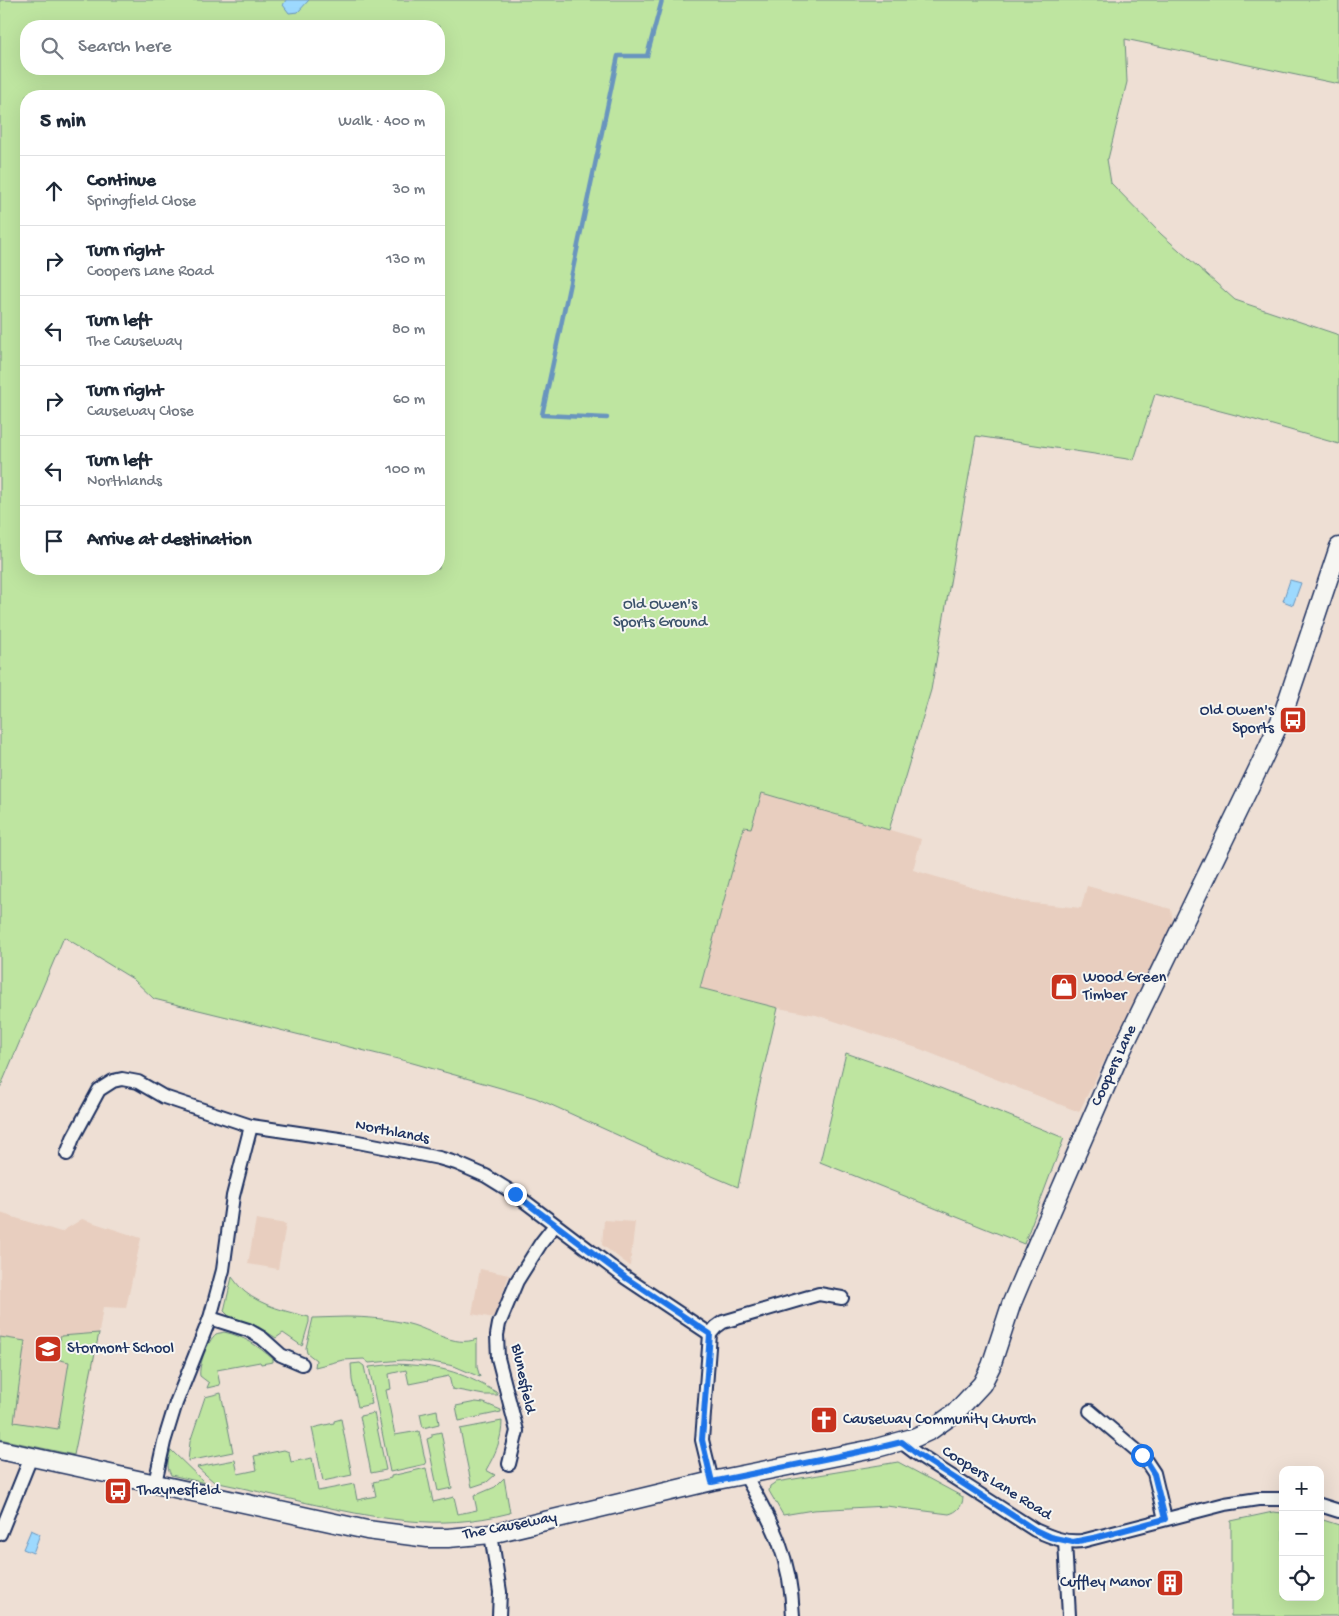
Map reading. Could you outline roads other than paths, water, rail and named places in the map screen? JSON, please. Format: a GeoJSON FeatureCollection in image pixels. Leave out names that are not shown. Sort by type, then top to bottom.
{"type":"FeatureCollection","features":[{"type":"Feature","properties":{"kind":"main road","name":"Coopers Lane"},"geometry":{"type":"LineString","coordinates":[[902,1442],[931,1430],[954,1413],[982,1384],[991,1366],[1026,1267],[1118,1058],[1282,717],[1339,547]]}},
{"type":"Feature","properties":{"kind":"main road","name":"The Causeway"},"geometry":{"type":"LineString","coordinates":[[0,1450],[367,1530],[407,1536],[448,1538],[491,1534],[744,1474],[902,1442]]}},
{"type":"Feature","properties":{"kind":"street","name":"Northlands"},"geometry":{"type":"LineString","coordinates":[[68,1154],[73,1138],[99,1090],[106,1084],[122,1079],[138,1082],[164,1096],[251,1126],[381,1146],[456,1163],[486,1176],[515,1194],[626,1278],[710,1334]]}},
{"type":"Feature","properties":{"kind":"street"},"geometry":{"type":"LineString","coordinates":[[155,1483],[164,1442],[176,1403],[210,1318],[223,1270],[233,1196],[251,1126]]}},
{"type":"Feature","properties":{"kind":"street","name":"Blunesfield"},"geometry":{"type":"LineString","coordinates":[[509,1464],[516,1431],[498,1358],[497,1335],[499,1324],[517,1281],[555,1225]]}},
{"type":"Feature","properties":{"kind":"street"},"geometry":{"type":"LineString","coordinates":[[712,1482],[702,1440],[710,1334],[723,1322],[819,1294],[842,1298]]}},
{"type":"Feature","properties":{"kind":"street"},"geometry":{"type":"LineString","coordinates":[[210,1318],[248,1330],[262,1338],[281,1354],[302,1364]]}},
{"type":"Feature","properties":{"kind":"street"},"geometry":{"type":"LineString","coordinates":[[1090,1410],[1142,1455],[1154,1474],[1165,1519]]}},
{"type":"Feature","properties":{"kind":"street","name":"Coopers Lane Road"},"geometry":{"type":"LineString","coordinates":[[902,1442],[917,1454],[1035,1530],[1065,1541],[1082,1541],[1241,1501],[1279,1499]]}},
{"type":"Feature","properties":{"kind":"street"},"geometry":{"type":"LineString","coordinates":[[0,1534],[31,1457]]}},
{"type":"Feature","properties":{"kind":"street"},"geometry":{"type":"LineString","coordinates":[[744,1474],[773,1525],[782,1549],[789,1574],[793,1616]]}},
{"type":"Feature","properties":{"kind":"street"},"geometry":{"type":"LineString","coordinates":[[1324,1506],[1339,1511]]}},
{"type":"Feature","properties":{"kind":"street"},"geometry":{"type":"LineString","coordinates":[[491,1534],[500,1592],[499,1616]]}},
{"type":"Feature","properties":{"kind":"street"},"geometry":{"type":"LineString","coordinates":[[1065,1541],[1069,1616]]}},
{"type":"Feature","properties":{"kind":"water"},"geometry":{"type":"Polygon","coordinates":[[[286,0],[309,0],[298,12],[289,13],[283,5],[286,0]]]}},
{"type":"Feature","properties":{"kind":"water"},"geometry":{"type":"Polygon","coordinates":[[[1290,580],[1301,583],[1293,605],[1283,601],[1290,580]]]}},
{"type":"Feature","properties":{"kind":"water"},"geometry":{"type":"Polygon","coordinates":[[[31,1530],[40,1534],[33,1553],[23,1549],[31,1530]]]}},
{"type":"Feature","properties":{"kind":"waterway"},"geometry":{"type":"LineString","coordinates":[[607,418],[542,415],[618,56],[647,56],[662,0]]}},
{"type":"Feature","properties":{"kind":"place","name":"Old Owen's Sports"},"geometry":{"type":"Point","coordinates":[1293,720]}},
{"type":"Feature","properties":{"kind":"place","name":"Wood Green Timber"},"geometry":{"type":"Point","coordinates":[1064,987]}},
{"type":"Feature","properties":{"kind":"place","name":"Stormont School"},"geometry":{"type":"Point","coordinates":[48,1349]}},
{"type":"Feature","properties":{"kind":"place","name":"Causeway Community Church"},"geometry":{"type":"Point","coordinates":[824,1420]}},
{"type":"Feature","properties":{"kind":"place","name":"Thaynesfield"},"geometry":{"type":"Point","coordinates":[118,1491]}},
{"type":"Feature","properties":{"kind":"place","name":"Cuffley Manor"},"geometry":{"type":"Point","coordinates":[1170,1583]}},
{"type":"Feature","properties":{"kind":"park label","name":"Old Owen's Sports Ground"},"geometry":{"type":"Point","coordinates":[660,614]}}]}
